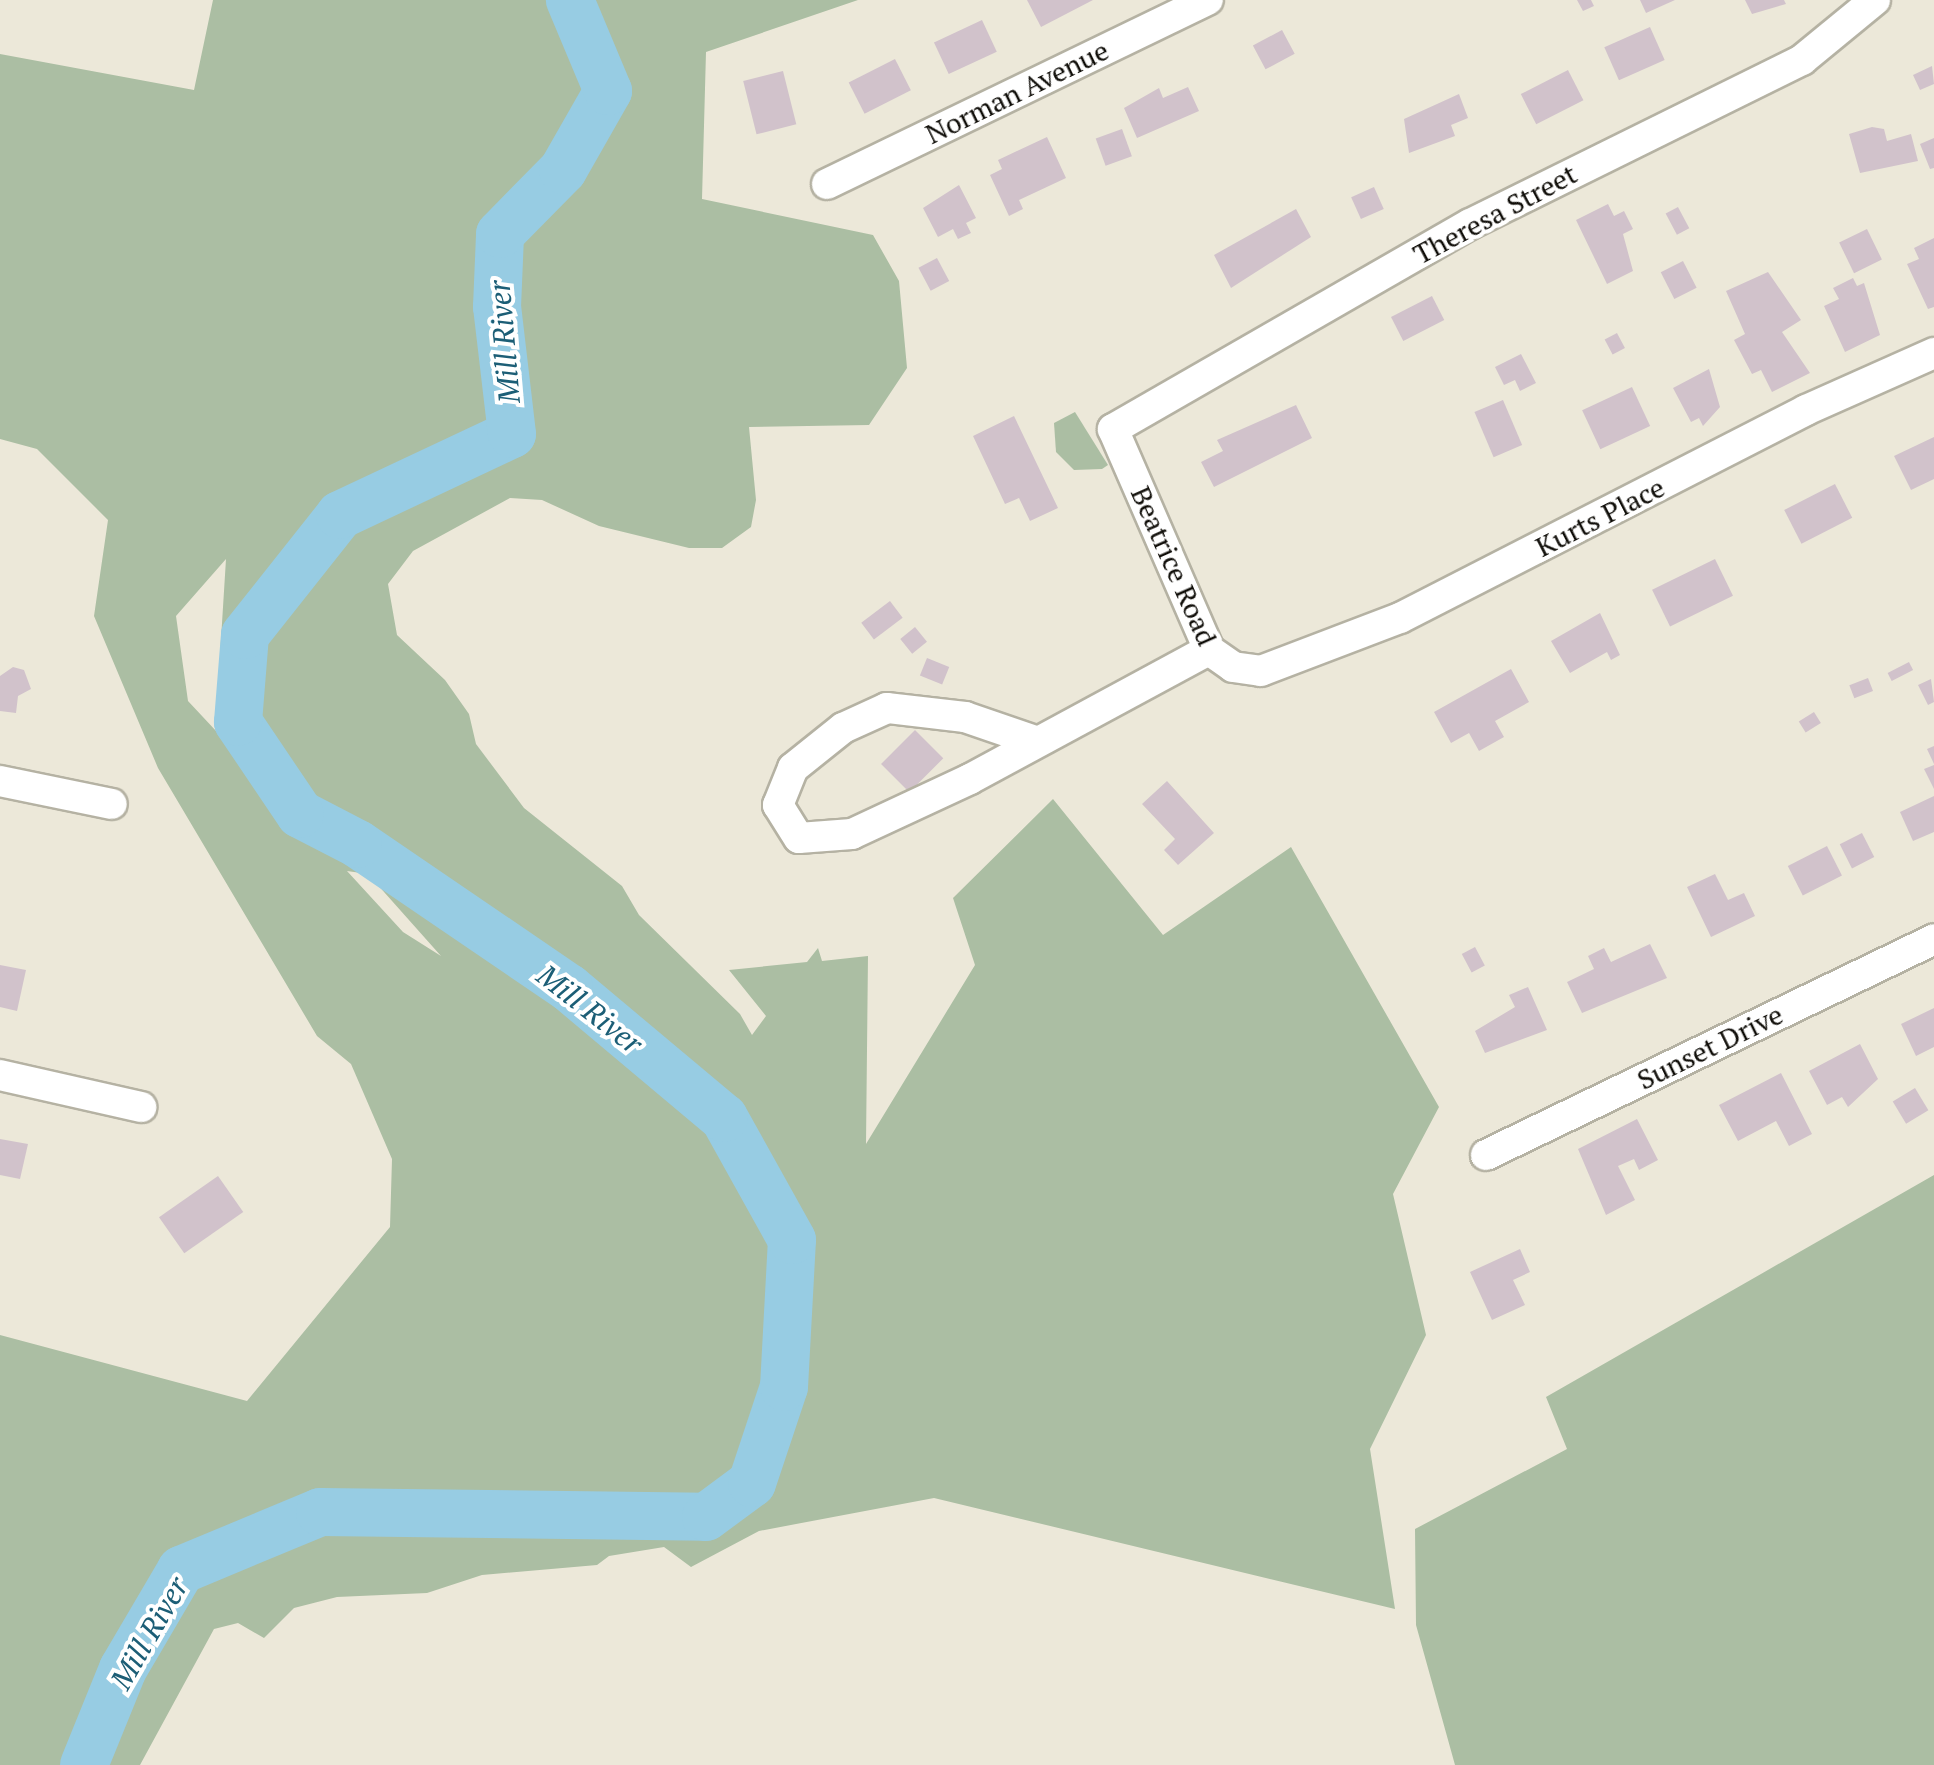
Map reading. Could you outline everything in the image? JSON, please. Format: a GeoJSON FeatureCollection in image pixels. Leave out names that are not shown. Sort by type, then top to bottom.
{"type":"FeatureCollection","features":[{"type":"Feature","properties":{"kind":"street","name":"Norman Avenue"},"geometry":{"type":"LineString","coordinates":[[827,184],[1208,0]]}},
{"type":"Feature","properties":{"kind":"street","name":"Theresa Street"},"geometry":{"type":"LineString","coordinates":[[1113,429],[1470,224],[1789,67],[1843,33],[1875,0]]}},
{"type":"Feature","properties":{"kind":"street","name":"Kurts Place"},"geometry":{"type":"LineString","coordinates":[[1261,671],[1400,618],[1806,410],[1934,353]]}},
{"type":"Feature","properties":{"kind":"street","name":"Beatrice Road"},"geometry":{"type":"LineString","coordinates":[[1113,429],[1209,650],[1233,667],[1261,671]]}},
{"type":"Feature","properties":{"kind":"street"},"geometry":{"type":"LineString","coordinates":[[1035,741],[965,717],[887,708],[843,728],[793,768],[778,805],[799,838],[852,834],[1035,741],[1209,650]]}},
{"type":"Feature","properties":{"kind":"street"},"geometry":{"type":"LineString","coordinates":[[0,781],[112,804]]}},
{"type":"Feature","properties":{"kind":"street","name":"Sunset Drive"},"geometry":{"type":"LineString","coordinates":[[1486,1155],[1934,939]]}},
{"type":"Feature","properties":{"kind":"street"},"geometry":{"type":"LineString","coordinates":[[0,1075],[141,1107]]}},
{"type":"Feature","properties":{"kind":"green space"},"geometry":{"type":"Polygon","coordinates":[[[213,0],[858,0],[706,52],[702,199],[873,235],[899,281],[907,368],[869,425],[749,427],[756,500],[751,527],[722,548],[689,548],[599,526],[542,500],[510,498],[413,551],[388,584],[397,635],[445,680],[469,714],[476,744],[524,808],[622,886],[639,915],[740,1014],[752,1035],[766,1016],[729,970],[807,962],[818,948],[822,961],[868,956],[866,1144],[975,965],[953,898],[1053,799],[1163,935],[1291,847],[1439,1107],[1393,1194],[1426,1335],[1370,1449],[1395,1609],[934,1498],[759,1531],[691,1567],[664,1547],[609,1556],[597,1565],[482,1575],[427,1593],[337,1597],[294,1608],[264,1638],[238,1623],[214,1629],[140,1765],[0,1765],[0,1335],[247,1401],[390,1227],[392,1159],[351,1064],[317,1036],[158,768],[94,616],[108,520],[37,449],[0,439],[0,54],[194,90],[213,0]],[[226,559],[176,616],[188,701],[260,778],[239,694],[220,655],[226,559]],[[347,871],[403,932],[441,956],[368,874],[347,871]]]}},
{"type":"Feature","properties":{"kind":"green space"},"geometry":{"type":"Polygon","coordinates":[[[1075,412],[1108,465],[1102,469],[1074,470],[1056,452],[1054,423],[1075,412]]]}},
{"type":"Feature","properties":{"kind":"green space"},"geometry":{"type":"Polygon","coordinates":[[[1934,1175],[1934,1765],[1455,1765],[1416,1625],[1415,1529],[1567,1449],[1546,1397],[1934,1175]]]}},
{"type":"Feature","properties":{"kind":"building"},"geometry":{"type":"Polygon","coordinates":[[[1027,0],[1093,0],[1041,27],[1027,0]]]}},
{"type":"Feature","properties":{"kind":"building"},"geometry":{"type":"Polygon","coordinates":[[[1577,0],[1591,0],[1594,6],[1583,11],[1577,0]]]}},
{"type":"Feature","properties":{"kind":"building"},"geometry":{"type":"Polygon","coordinates":[[[1640,0],[1675,0],[1646,13],[1640,0]]]}},
{"type":"Feature","properties":{"kind":"building"},"geometry":{"type":"Polygon","coordinates":[[[1745,0],[1784,0],[1786,4],[1752,14],[1745,0]]]}},
{"type":"Feature","properties":{"kind":"building"},"geometry":{"type":"Polygon","coordinates":[[[982,20],[997,52],[949,74],[934,42],[982,20]]]}},
{"type":"Feature","properties":{"kind":"building"},"geometry":{"type":"Polygon","coordinates":[[[1650,27],[1665,60],[1619,80],[1604,47],[1650,27]]]}},
{"type":"Feature","properties":{"kind":"building"},"geometry":{"type":"Polygon","coordinates":[[[1282,30],[1295,54],[1266,69],[1253,45],[1282,30]]]}},
{"type":"Feature","properties":{"kind":"building"},"geometry":{"type":"Polygon","coordinates":[[[895,59],[911,90],[865,114],[849,83],[895,59]]]}},
{"type":"Feature","properties":{"kind":"building"},"geometry":{"type":"Polygon","coordinates":[[[1932,66],[1934,84],[1920,90],[1913,75],[1932,66]]]}},
{"type":"Feature","properties":{"kind":"building"},"geometry":{"type":"Polygon","coordinates":[[[1568,70],[1583,100],[1536,124],[1521,94],[1568,70]]]}},
{"type":"Feature","properties":{"kind":"building"},"geometry":{"type":"Polygon","coordinates":[[[783,71],[796,124],[757,134],[743,81],[783,71]]]}},
{"type":"Feature","properties":{"kind":"building"},"geometry":{"type":"Polygon","coordinates":[[[1188,87],[1199,111],[1137,138],[1124,108],[1159,88],[1163,98],[1188,87]]]}},
{"type":"Feature","properties":{"kind":"building"},"geometry":{"type":"Polygon","coordinates":[[[1459,94],[1468,118],[1451,125],[1455,136],[1409,153],[1404,119],[1459,94]]]}},
{"type":"Feature","properties":{"kind":"building"},"geometry":{"type":"Polygon","coordinates":[[[1872,127],[1884,129],[1887,141],[1911,134],[1918,161],[1860,173],[1849,134],[1872,127]]]}},
{"type":"Feature","properties":{"kind":"building"},"geometry":{"type":"Polygon","coordinates":[[[1122,129],[1132,156],[1106,166],[1096,139],[1122,129]]]}},
{"type":"Feature","properties":{"kind":"building"},"geometry":{"type":"Polygon","coordinates":[[[1047,137],[1066,178],[1019,200],[1023,209],[1009,216],[990,175],[1002,169],[998,160],[1047,137]]]}},
{"type":"Feature","properties":{"kind":"building"},"geometry":{"type":"Polygon","coordinates":[[[1934,138],[1934,168],[1930,169],[1920,144],[1934,138]]]}},
{"type":"Feature","properties":{"kind":"building"},"geometry":{"type":"Polygon","coordinates":[[[959,185],[976,218],[966,223],[971,233],[958,239],[953,229],[938,237],[923,208],[959,185]]]}},
{"type":"Feature","properties":{"kind":"building"},"geometry":{"type":"Polygon","coordinates":[[[1374,187],[1384,209],[1361,219],[1351,197],[1374,187]]]}},
{"type":"Feature","properties":{"kind":"building"},"geometry":{"type":"Polygon","coordinates":[[[1608,204],[1614,216],[1624,211],[1633,229],[1623,234],[1633,271],[1607,284],[1576,220],[1608,204]]]}},
{"type":"Feature","properties":{"kind":"building"},"geometry":{"type":"Polygon","coordinates":[[[1678,207],[1689,228],[1677,235],[1666,214],[1678,207]]]}},
{"type":"Feature","properties":{"kind":"building"},"geometry":{"type":"Polygon","coordinates":[[[1296,209],[1311,237],[1231,288],[1214,255],[1296,209]]]}},
{"type":"Feature","properties":{"kind":"building"},"geometry":{"type":"Polygon","coordinates":[[[1867,229],[1882,260],[1854,273],[1839,243],[1867,229]]]}},
{"type":"Feature","properties":{"kind":"building"},"geometry":{"type":"Polygon","coordinates":[[[1934,238],[1934,307],[1928,309],[1907,264],[1919,259],[1914,248],[1934,238]]]}},
{"type":"Feature","properties":{"kind":"building"},"geometry":{"type":"Polygon","coordinates":[[[937,258],[949,281],[931,291],[918,268],[937,258]]]}},
{"type":"Feature","properties":{"kind":"building"},"geometry":{"type":"Polygon","coordinates":[[[1683,261],[1697,288],[1674,299],[1661,272],[1683,261]]]}},
{"type":"Feature","properties":{"kind":"building"},"geometry":{"type":"Polygon","coordinates":[[[1768,272],[1801,320],[1782,332],[1810,373],[1772,392],[1761,370],[1752,374],[1734,340],[1745,334],[1726,291],[1768,272]]]}},
{"type":"Feature","properties":{"kind":"building"},"geometry":{"type":"Polygon","coordinates":[[[1853,278],[1857,286],[1864,283],[1880,335],[1845,352],[1824,306],[1839,299],[1833,288],[1853,278]]]}},
{"type":"Feature","properties":{"kind":"building"},"geometry":{"type":"Polygon","coordinates":[[[1432,296],[1444,320],[1403,341],[1391,317],[1432,296]]]}},
{"type":"Feature","properties":{"kind":"building"},"geometry":{"type":"Polygon","coordinates":[[[1617,333],[1625,348],[1613,355],[1605,340],[1617,333]]]}},
{"type":"Feature","properties":{"kind":"building"},"geometry":{"type":"Polygon","coordinates":[[[1521,354],[1536,383],[1520,391],[1515,380],[1504,385],[1495,367],[1521,354]]]}},
{"type":"Feature","properties":{"kind":"building"},"geometry":{"type":"Polygon","coordinates":[[[1709,369],[1720,407],[1703,426],[1699,418],[1691,422],[1673,388],[1709,369]]]}},
{"type":"Feature","properties":{"kind":"building"},"geometry":{"type":"Polygon","coordinates":[[[1632,387],[1650,426],[1600,449],[1582,410],[1632,387]]]}},
{"type":"Feature","properties":{"kind":"building"},"geometry":{"type":"Polygon","coordinates":[[[1503,400],[1522,445],[1494,457],[1474,412],[1503,400]]]}},
{"type":"Feature","properties":{"kind":"building"},"geometry":{"type":"Polygon","coordinates":[[[1296,405],[1312,438],[1214,487],[1201,462],[1223,451],[1217,440],[1296,405]]]}},
{"type":"Feature","properties":{"kind":"building"},"geometry":{"type":"Polygon","coordinates":[[[1014,416],[1058,508],[1030,521],[1019,498],[1005,504],[973,436],[1014,416]]]}},
{"type":"Feature","properties":{"kind":"building"},"geometry":{"type":"Polygon","coordinates":[[[1934,437],[1934,479],[1911,490],[1894,456],[1934,437]]]}},
{"type":"Feature","properties":{"kind":"building"},"geometry":{"type":"Polygon","coordinates":[[[1835,484],[1852,518],[1801,544],[1784,510],[1835,484]]]}},
{"type":"Feature","properties":{"kind":"building"},"geometry":{"type":"Polygon","coordinates":[[[1715,559],[1733,596],[1670,627],[1652,590],[1715,559]]]}},
{"type":"Feature","properties":{"kind":"building"},"geometry":{"type":"Polygon","coordinates":[[[890,601],[903,618],[874,639],[861,623],[890,601]]]}},
{"type":"Feature","properties":{"kind":"building"},"geometry":{"type":"Polygon","coordinates":[[[1600,613],[1620,655],[1611,660],[1607,652],[1570,673],[1551,641],[1600,613]]]}},
{"type":"Feature","properties":{"kind":"building"},"geometry":{"type":"Polygon","coordinates":[[[915,627],[927,642],[912,654],[900,639],[915,627]]]}},
{"type":"Feature","properties":{"kind":"building"},"geometry":{"type":"Polygon","coordinates":[[[927,658],[949,667],[942,685],[920,676],[927,658]]]}},
{"type":"Feature","properties":{"kind":"building"},"geometry":{"type":"Polygon","coordinates":[[[1909,662],[1913,670],[1892,681],[1888,673],[1909,662]]]}},
{"type":"Feature","properties":{"kind":"building"},"geometry":{"type":"Polygon","coordinates":[[[13,667],[24,670],[31,689],[18,696],[16,713],[0,711],[0,676],[13,667]]]}},
{"type":"Feature","properties":{"kind":"building"},"geometry":{"type":"Polygon","coordinates":[[[1511,669],[1529,702],[1495,721],[1504,737],[1479,751],[1469,733],[1451,743],[1434,712],[1511,669]]]}},
{"type":"Feature","properties":{"kind":"building"},"geometry":{"type":"Polygon","coordinates":[[[1868,678],[1873,691],[1854,698],[1849,685],[1868,678]]]}},
{"type":"Feature","properties":{"kind":"building"},"geometry":{"type":"Polygon","coordinates":[[[1931,679],[1934,702],[1928,705],[1918,685],[1931,679]]]}},
{"type":"Feature","properties":{"kind":"building"},"geometry":{"type":"Polygon","coordinates":[[[1814,712],[1821,723],[1806,733],[1799,722],[1814,712]]]}},
{"type":"Feature","properties":{"kind":"building"},"geometry":{"type":"Polygon","coordinates":[[[915,730],[943,758],[909,792],[881,764],[915,730]]]}},
{"type":"Feature","properties":{"kind":"building"},"geometry":{"type":"Polygon","coordinates":[[[1934,746],[1934,764],[1927,749],[1934,746]]]}},
{"type":"Feature","properties":{"kind":"building"},"geometry":{"type":"Polygon","coordinates":[[[1934,765],[1934,789],[1924,769],[1934,765]]]}},
{"type":"Feature","properties":{"kind":"building"},"geometry":{"type":"Polygon","coordinates":[[[1167,781],[1214,833],[1178,865],[1164,850],[1175,839],[1142,804],[1167,781]]]}},
{"type":"Feature","properties":{"kind":"building"},"geometry":{"type":"Polygon","coordinates":[[[1934,796],[1934,832],[1913,841],[1900,812],[1934,796]]]}},
{"type":"Feature","properties":{"kind":"building"},"geometry":{"type":"Polygon","coordinates":[[[1862,833],[1874,857],[1852,868],[1840,844],[1862,833]]]}},
{"type":"Feature","properties":{"kind":"building"},"geometry":{"type":"Polygon","coordinates":[[[1827,846],[1842,875],[1803,895],[1788,866],[1827,846]]]}},
{"type":"Feature","properties":{"kind":"building"},"geometry":{"type":"Polygon","coordinates":[[[1715,874],[1728,900],[1744,893],[1755,916],[1711,937],[1687,887],[1715,874]]]}},
{"type":"Feature","properties":{"kind":"building"},"geometry":{"type":"Polygon","coordinates":[[[1650,944],[1667,978],[1582,1013],[1567,982],[1594,969],[1588,956],[1604,948],[1611,962],[1650,944]]]}},
{"type":"Feature","properties":{"kind":"building"},"geometry":{"type":"Polygon","coordinates":[[[1475,947],[1485,966],[1472,973],[1462,954],[1475,947]]]}},
{"type":"Feature","properties":{"kind":"building"},"geometry":{"type":"Polygon","coordinates":[[[0,965],[26,970],[17,1011],[0,1007],[0,965]]]}},
{"type":"Feature","properties":{"kind":"building"},"geometry":{"type":"Polygon","coordinates":[[[1528,987],[1547,1030],[1485,1053],[1475,1031],[1515,1007],[1509,995],[1528,987]]]}},
{"type":"Feature","properties":{"kind":"building"},"geometry":{"type":"Polygon","coordinates":[[[1934,1008],[1934,1047],[1916,1056],[1901,1024],[1934,1008]]]}},
{"type":"Feature","properties":{"kind":"building"},"geometry":{"type":"Polygon","coordinates":[[[1860,1044],[1878,1079],[1848,1107],[1842,1097],[1827,1105],[1809,1071],[1860,1044]]]}},
{"type":"Feature","properties":{"kind":"building"},"geometry":{"type":"Polygon","coordinates":[[[1781,1073],[1812,1134],[1789,1146],[1776,1121],[1738,1141],[1719,1105],[1781,1073]]]}},
{"type":"Feature","properties":{"kind":"building"},"geometry":{"type":"Polygon","coordinates":[[[1915,1088],[1928,1110],[1906,1124],[1893,1101],[1915,1088]]]}},
{"type":"Feature","properties":{"kind":"building"},"geometry":{"type":"Polygon","coordinates":[[[1637,1119],[1658,1160],[1639,1170],[1634,1159],[1618,1166],[1635,1200],[1606,1215],[1578,1149],[1637,1119]]]}},
{"type":"Feature","properties":{"kind":"building"},"geometry":{"type":"Polygon","coordinates":[[[0,1139],[28,1144],[20,1179],[0,1175],[0,1139]]]}},
{"type":"Feature","properties":{"kind":"building"},"geometry":{"type":"Polygon","coordinates":[[[218,1176],[243,1212],[184,1253],[159,1217],[218,1176]]]}},
{"type":"Feature","properties":{"kind":"building"},"geometry":{"type":"Polygon","coordinates":[[[1520,1249],[1530,1272],[1513,1280],[1525,1305],[1492,1320],[1470,1272],[1520,1249]]]}},
{"type":"Feature","properties":{"kind":"waterway","name":"Mill River"},"geometry":{"type":"LineString","coordinates":[[84,1765],[123,1669],[181,1570],[320,1512],[706,1517],[752,1483],[784,1387],[792,1240],[724,1118],[569,988],[358,844],[300,814],[238,722],[245,635],[340,515],[512,434],[497,307],[500,234],[563,170],[608,91],[570,0]]}}]}
